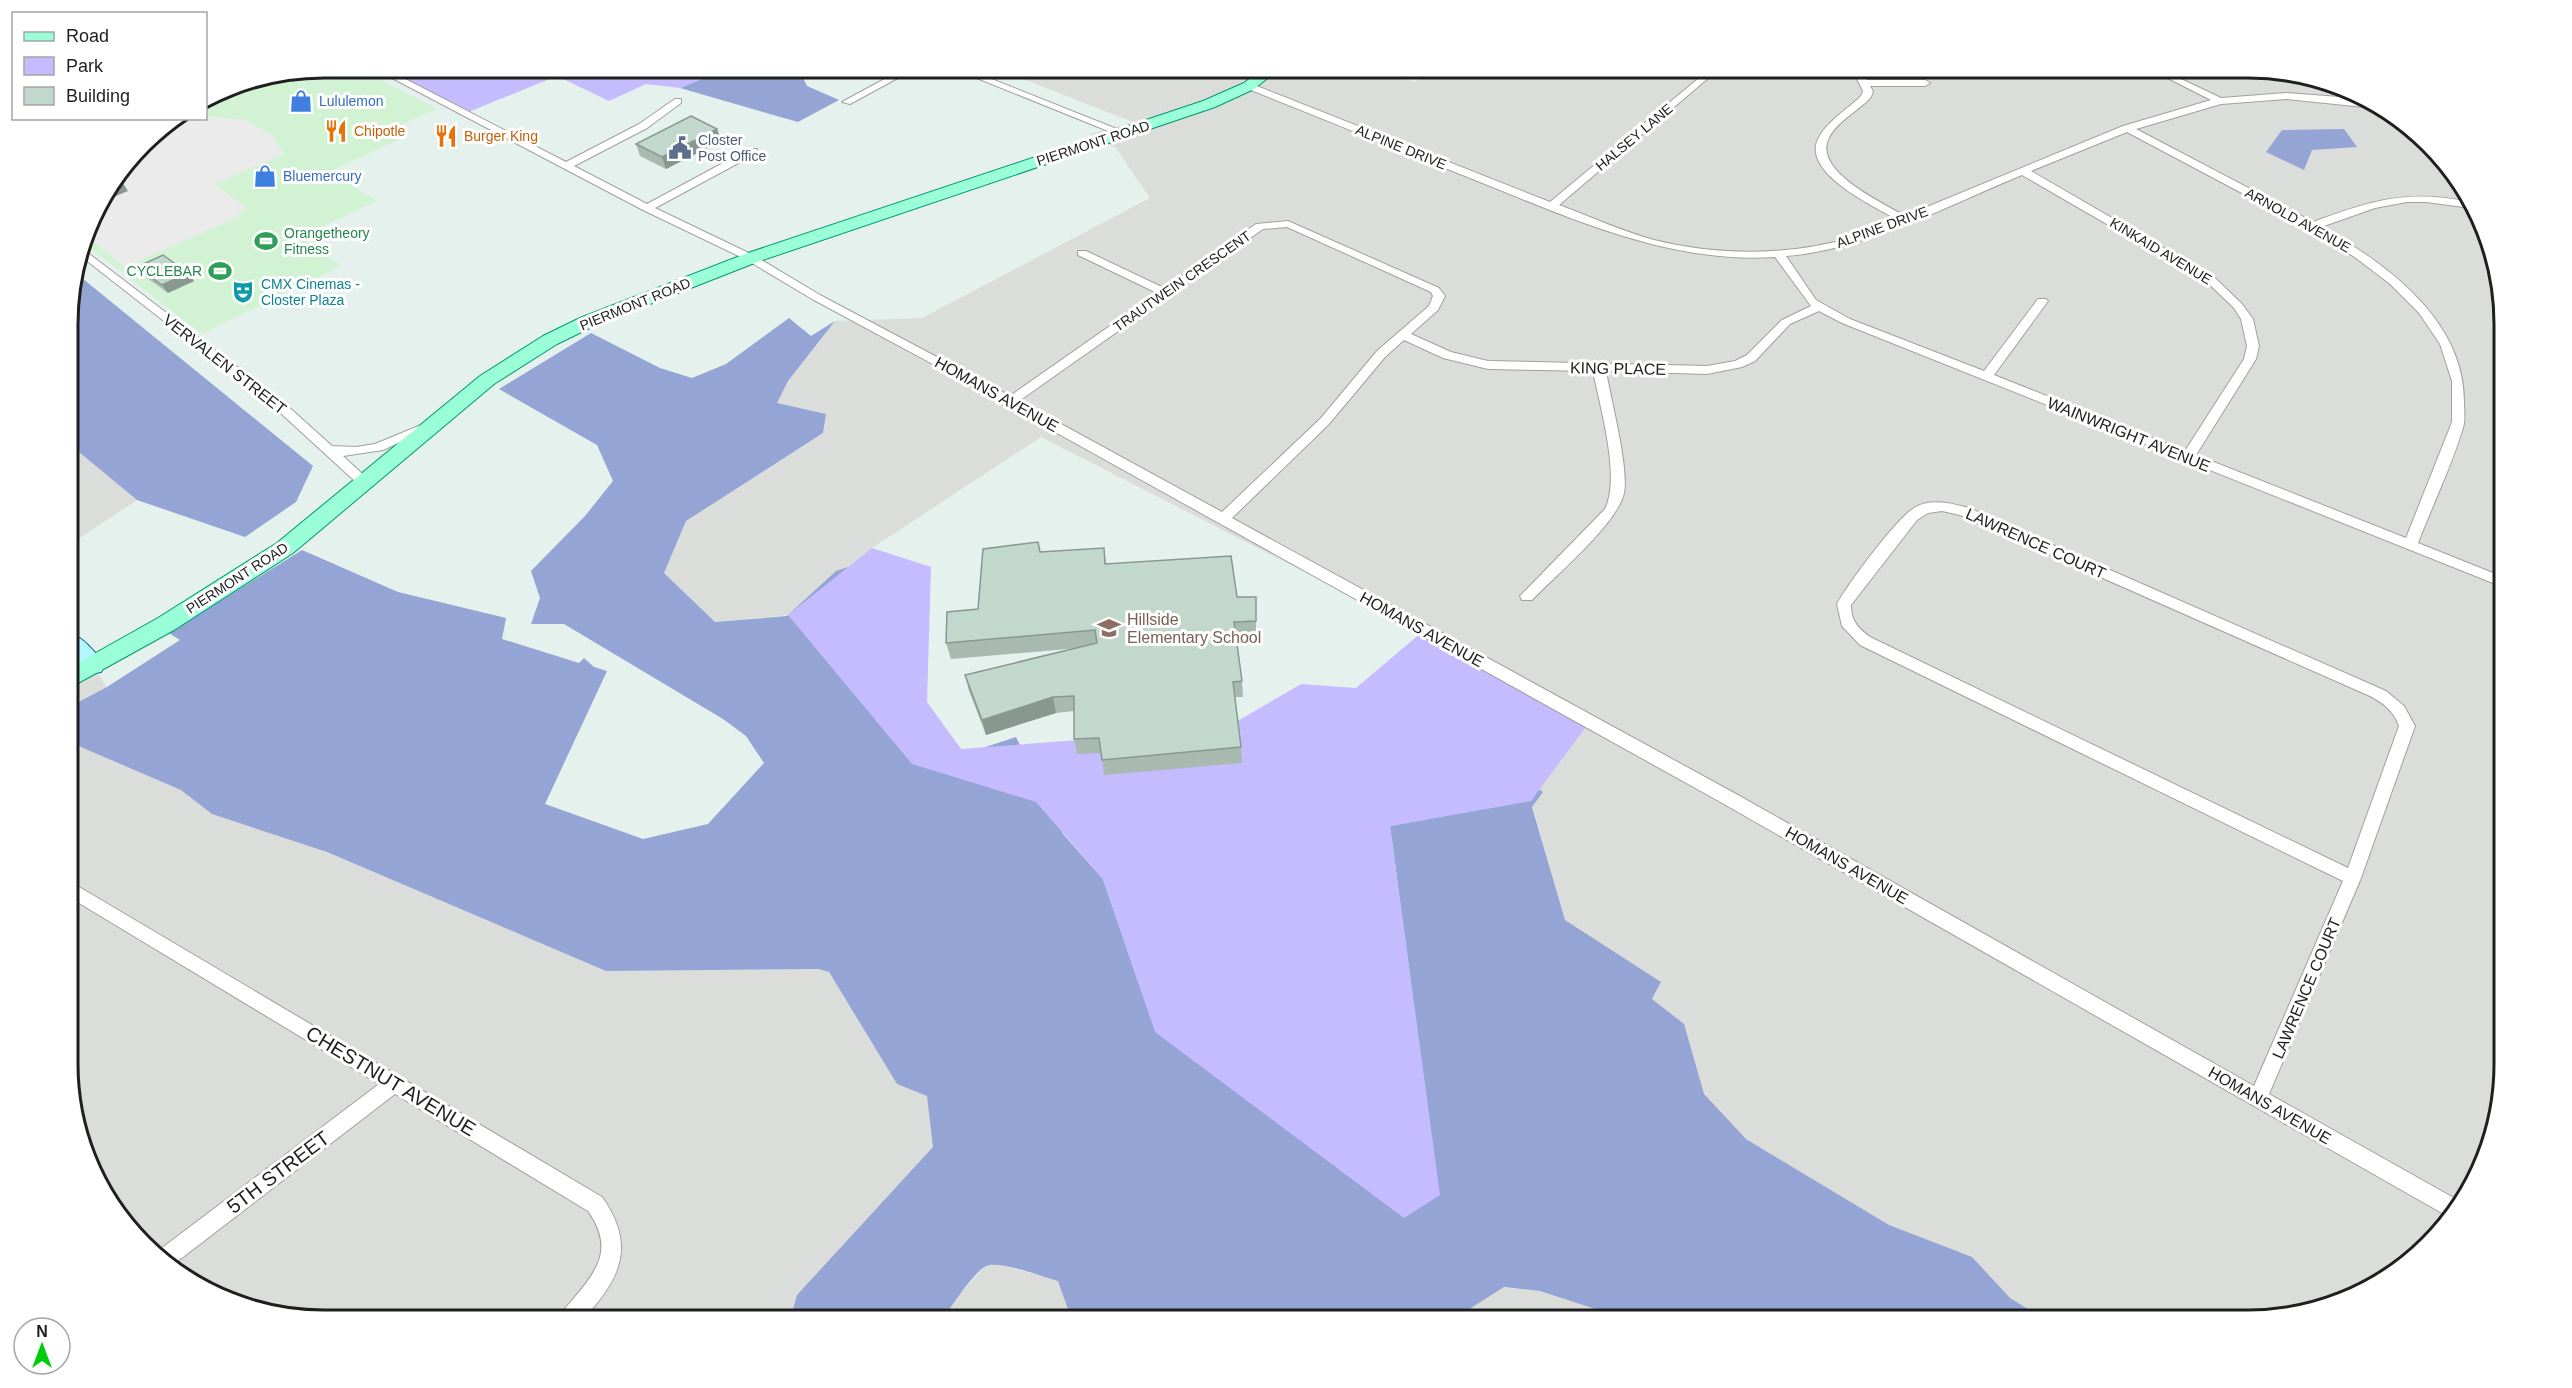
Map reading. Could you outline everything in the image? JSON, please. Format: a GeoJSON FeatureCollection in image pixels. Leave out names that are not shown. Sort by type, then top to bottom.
{"type":"FeatureCollection","features":[{"type":"Feature","properties":{"kind":"main road","name":"PIERMONT ROAD"},"geometry":{"type":"LineString","coordinates":[[78,674],[166,624],[285,548],[487,380],[550,340],[587,322],[751,258],[1209,104],[1249,86],[1259,78]]}},
{"type":"Feature","properties":{"kind":"street","name":"HOMANS AVENUE"},"geometry":{"type":"LineString","coordinates":[[397,78],[647,208],[751,258],[816,297],[1011,401],[1740,804],[2448,1206]]}},
{"type":"Feature","properties":{"kind":"street"},"geometry":{"type":"LineString","coordinates":[[847,102],[892,78]]}},
{"type":"Feature","properties":{"kind":"street"},"geometry":{"type":"LineString","coordinates":[[982,78],[1122,133]]}},
{"type":"Feature","properties":{"kind":"street","name":"HALSEY LANE"},"geometry":{"type":"LineString","coordinates":[[1552,206],[1704,78]]}},
{"type":"Feature","properties":{"kind":"street"},"geometry":{"type":"LineString","coordinates":[[1859,78],[1866,83],[1925,83]]}},
{"type":"Feature","properties":{"kind":"street"},"geometry":{"type":"LineString","coordinates":[[2173,78],[2220,100]]}},
{"type":"Feature","properties":{"kind":"street"},"geometry":{"type":"LineString","coordinates":[[1866,83],[1866,97],[1825,136],[1820,147],[1820,155],[1823,163],[1839,179],[1905,220]]}},
{"type":"Feature","properties":{"kind":"street","name":"ALPINE DRIVE"},"geometry":{"type":"LineString","coordinates":[[1249,86],[1552,206],[1672,248],[1723,254],[1779,254],[1833,246],[1905,220],[2127,128],[2220,100],[2286,96],[2358,104]]}},
{"type":"Feature","properties":{"kind":"street"},"geometry":{"type":"LineString","coordinates":[[566,166],[643,126],[678,101]]}},
{"type":"Feature","properties":{"kind":"street","name":"ARNOLD AVENUE"},"geometry":{"type":"LineString","coordinates":[[2127,128],[2313,226],[2358,254],[2405,292],[2436,327],[2456,366],[2461,385],[2458,422],[2410,545]]}},
{"type":"Feature","properties":{"kind":"street"},"geometry":{"type":"LineString","coordinates":[[647,208],[753,151]]}},
{"type":"Feature","properties":{"kind":"street","name":"KINKAID AVENUE"},"geometry":{"type":"LineString","coordinates":[[2022,171],[2196,269],[2226,292],[2247,320],[2252,333],[2250,359],[2188,457]]}},
{"type":"Feature","properties":{"kind":"street"},"geometry":{"type":"LineString","coordinates":[[2313,226],[2397,198],[2431,198],[2463,204]]}},
{"type":"Feature","properties":{"kind":"street","name":"TRAUTWEIN CRESCENT"},"geometry":{"type":"LineString","coordinates":[[1011,401],[1260,226],[1288,224],[1435,290],[1439,296],[1434,308],[1382,354],[1363,379],[1299,448],[1223,519]]}},
{"type":"Feature","properties":{"kind":"street"},"geometry":{"type":"LineString","coordinates":[[1082,253],[1165,293]]}},
{"type":"Feature","properties":{"kind":"street","name":"WAINWRIGHT AVENUE"},"geometry":{"type":"LineString","coordinates":[[1779,254],[1803,292],[1818,306],[1846,321],[2494,578]]}},
{"type":"Feature","properties":{"kind":"street","name":"VERVALEN STREET"},"geometry":{"type":"LineString","coordinates":[[87,256],[278,404],[363,481]]}},
{"type":"Feature","properties":{"kind":"street"},"geometry":{"type":"LineString","coordinates":[[1986,377],[2042,301]]}},
{"type":"Feature","properties":{"kind":"street","name":"KING PLACE"},"geometry":{"type":"LineString","coordinates":[[1403,335],[1447,355],[1488,365],[1707,370],[1738,364],[1761,349],[1773,333],[1786,322],[1818,306]]}},
{"type":"Feature","properties":{"kind":"street"},"geometry":{"type":"LineString","coordinates":[[1527,596],[1610,512],[1618,499],[1620,485],[1618,471],[1599,368]]}},
{"type":"Feature","properties":{"kind":"street"},"geometry":{"type":"LineString","coordinates":[[329,450],[353,453],[382,446],[428,427]]}},
{"type":"Feature","properties":{"kind":"street","name":"LAWRENCE COURT"},"geometry":{"type":"LineString","coordinates":[[2258,1098],[2353,878],[2407,726],[2404,716],[2385,697],[1951,507],[1937,506],[1916,513],[1844,604],[1843,615],[1847,625],[1865,641],[2353,878]]}},
{"type":"Feature","properties":{"kind":"street"},"geometry":{"type":"LineString","coordinates":[[78,649],[94,666]]}},
{"type":"Feature","properties":{"kind":"street","name":"CHESTNUT AVENUE"},"geometry":{"type":"LineString","coordinates":[[78,893],[595,1204],[606,1216],[612,1233],[612,1252],[605,1275],[593,1294],[578,1310]]}},
{"type":"Feature","properties":{"kind":"street","name":"5TH STREET"},"geometry":{"type":"LineString","coordinates":[[169,1255],[395,1083]]}},
{"type":"Feature","properties":{"kind":"shaded area"},"geometry":{"type":"Polygon","coordinates":[[[377,78],[437,109],[386,132],[399,140],[330,171],[377,201],[300,237],[341,266],[202,334],[90,248],[111,201],[129,174],[150,150],[188,120],[207,120],[207,108],[215,103],[261,86],[292,80],[377,78]]]}},
{"type":"Feature","properties":{"kind":"shaded area"},"geometry":{"type":"Polygon","coordinates":[[[704,78],[803,78],[807,86],[839,100],[798,122],[680,88],[704,78]]]}},
{"type":"Feature","properties":{"kind":"shaded area"},"geometry":{"type":"Polygon","coordinates":[[[1021,78],[2248,78],[2280,80],[2327,91],[2371,111],[2410,139],[2443,174],[2469,215],[2486,261],[2492,292],[2494,324],[2494,1064],[2492,1096],[2486,1127],[2469,1173],[2433,1226],[2398,1259],[2371,1277],[2357,1285],[2311,1302],[2280,1308],[2248,1310],[2029,1310],[1620,1063],[1661,982],[1565,920],[1531,801],[1422,632],[1041,437],[872,548],[788,615],[714,622],[664,573],[686,521],[823,433],[826,414],[776,404],[788,381],[835,321],[922,318],[1150,198],[1116,148],[1090,134],[1133,122],[1021,78]]]}},
{"type":"Feature","properties":{"kind":"shaded area"},"geometry":{"type":"Polygon","coordinates":[[[1401,78],[1420,78],[1415,82],[1401,78]]]}},
{"type":"Feature","properties":{"kind":"shaded area"},"geometry":{"type":"Polygon","coordinates":[[[207,116],[246,120],[272,135],[284,154],[214,184],[247,208],[236,213],[240,216],[125,267],[93,241],[103,215],[129,174],[162,139],[188,120],[207,120],[207,116]]]}},
{"type":"Feature","properties":{"kind":"shaded area"},"geometry":{"type":"Polygon","coordinates":[[[2344,129],[2357,147],[2312,150],[2304,170],[2266,152],[2282,130],[2344,129]]]}},
{"type":"Feature","properties":{"kind":"shaded area"},"geometry":{"type":"Polygon","coordinates":[[[83,278],[313,466],[296,502],[245,537],[137,500],[78,451],[78,324],[83,278]]]}},
{"type":"Feature","properties":{"kind":"shaded area"},"geometry":{"type":"Polygon","coordinates":[[[789,318],[811,336],[835,321],[788,381],[777,403],[826,414],[823,433],[686,521],[664,573],[715,622],[787,616],[836,571],[870,560],[949,759],[1016,737],[1063,834],[1103,879],[1143,996],[1164,1038],[1437,1179],[1390,826],[1471,811],[1511,770],[1543,792],[1532,807],[1565,920],[1661,982],[1652,999],[1684,1024],[1704,1094],[1746,1139],[1889,1225],[1972,1257],[2010,1298],[2030,1310],[1598,1310],[1540,1291],[1504,1287],[1468,1310],[1068,1310],[1058,1281],[1011,1267],[992,1265],[986,1266],[975,1275],[949,1310],[793,1310],[797,1295],[933,1147],[927,1096],[897,1084],[829,972],[819,969],[606,971],[327,852],[212,814],[181,790],[78,746],[78,702],[107,687],[180,640],[169,633],[302,550],[398,592],[506,618],[502,639],[579,663],[584,658],[594,667],[607,671],[545,804],[643,839],[708,824],[764,763],[746,736],[723,719],[564,624],[531,624],[540,598],[531,571],[585,516],[613,481],[597,445],[499,389],[591,333],[660,368],[692,378],[726,364],[789,318]]]}},
{"type":"Feature","properties":{"kind":"shaded area"},"geometry":{"type":"Polygon","coordinates":[[[78,451],[137,500],[78,539],[78,451]]]}},
{"type":"Feature","properties":{"kind":"shaded area"},"geometry":{"type":"Polygon","coordinates":[[[78,646],[107,687],[78,702],[78,646]]]}},
{"type":"Feature","properties":{"kind":"shaded area"},"geometry":{"type":"Polygon","coordinates":[[[78,746],[606,971],[827,969],[897,1084],[981,1117],[807,1310],[324,1310],[292,1308],[261,1302],[215,1285],[174,1259],[150,1238],[129,1214],[103,1173],[86,1127],[80,1096],[78,1064],[78,746]]]}},
{"type":"Feature","properties":{"kind":"shaded area"},"geometry":{"type":"Polygon","coordinates":[[[989,1262],[1169,1310],[945,1310],[989,1262]]]}},
{"type":"Feature","properties":{"kind":"shaded area"},"geometry":{"type":"Polygon","coordinates":[[[1429,1281],[1621,1298],[1640,1310],[1305,1310],[1429,1281]]]}},
{"type":"Feature","properties":{"kind":"green space"},"geometry":{"type":"Polygon","coordinates":[[[398,78],[552,78],[466,113],[398,78]]]}},
{"type":"Feature","properties":{"kind":"green space"},"geometry":{"type":"Polygon","coordinates":[[[561,78],[704,78],[680,88],[646,84],[609,101],[561,78]]]}},
{"type":"Feature","properties":{"kind":"green space"},"geometry":{"type":"Polygon","coordinates":[[[872,548],[931,567],[927,702],[961,749],[1224,729],[1301,684],[1356,688],[1422,632],[1588,724],[1531,801],[1390,826],[1440,1195],[1404,1218],[1155,1032],[1103,879],[1036,802],[912,764],[788,615],[872,548]]]}},
{"type":"Feature","properties":{"kind":"building"},"geometry":{"type":"Polygon","coordinates":[[[691,116],[717,129],[662,157],[636,144],[691,116]]]}},
{"type":"Feature","properties":{"kind":"building"},"geometry":{"type":"Polygon","coordinates":[[[163,255],[188,273],[162,285],[137,267],[163,255]]]}},
{"type":"Feature","properties":{"kind":"building","name":"Hillside Elementary School"},"geometry":{"type":"Polygon","coordinates":[[[1038,542],[1040,552],[1104,548],[1105,564],[1231,556],[1237,597],[1256,597],[1256,621],[1234,622],[1242,681],[1233,682],[1241,747],[1102,760],[1099,738],[1074,739],[1074,696],[1053,697],[982,720],[965,675],[1097,643],[1095,630],[946,643],[947,612],[978,609],[983,549],[1038,542]]]}},
{"type":"Feature","properties":{"kind":"place","name":"Lululemon"},"geometry":{"type":"Point","coordinates":[301,101]}},
{"type":"Feature","properties":{"kind":"place","name":"Chipotle"},"geometry":{"type":"Point","coordinates":[336,131]}},
{"type":"Feature","properties":{"kind":"place","name":"Burger King"},"geometry":{"type":"Point","coordinates":[446,136]}},
{"type":"Feature","properties":{"kind":"place","name":"Closter Post Office"},"geometry":{"type":"Point","coordinates":[680,148]}},
{"type":"Feature","properties":{"kind":"place","name":"Bluemercury"},"geometry":{"type":"Point","coordinates":[265,176]}},
{"type":"Feature","properties":{"kind":"place","name":"Orangetheory Fitness"},"geometry":{"type":"Point","coordinates":[266,241]}},
{"type":"Feature","properties":{"kind":"place","name":"CYCLEBAR"},"geometry":{"type":"Point","coordinates":[220,271]}},
{"type":"Feature","properties":{"kind":"place","name":"CMX Cinemas - Closter Plaza"},"geometry":{"type":"Point","coordinates":[243,292]}},
{"type":"Feature","properties":{"kind":"place","name":"Hillside Elementary School"},"geometry":{"type":"Point","coordinates":[1109,628]}}]}
